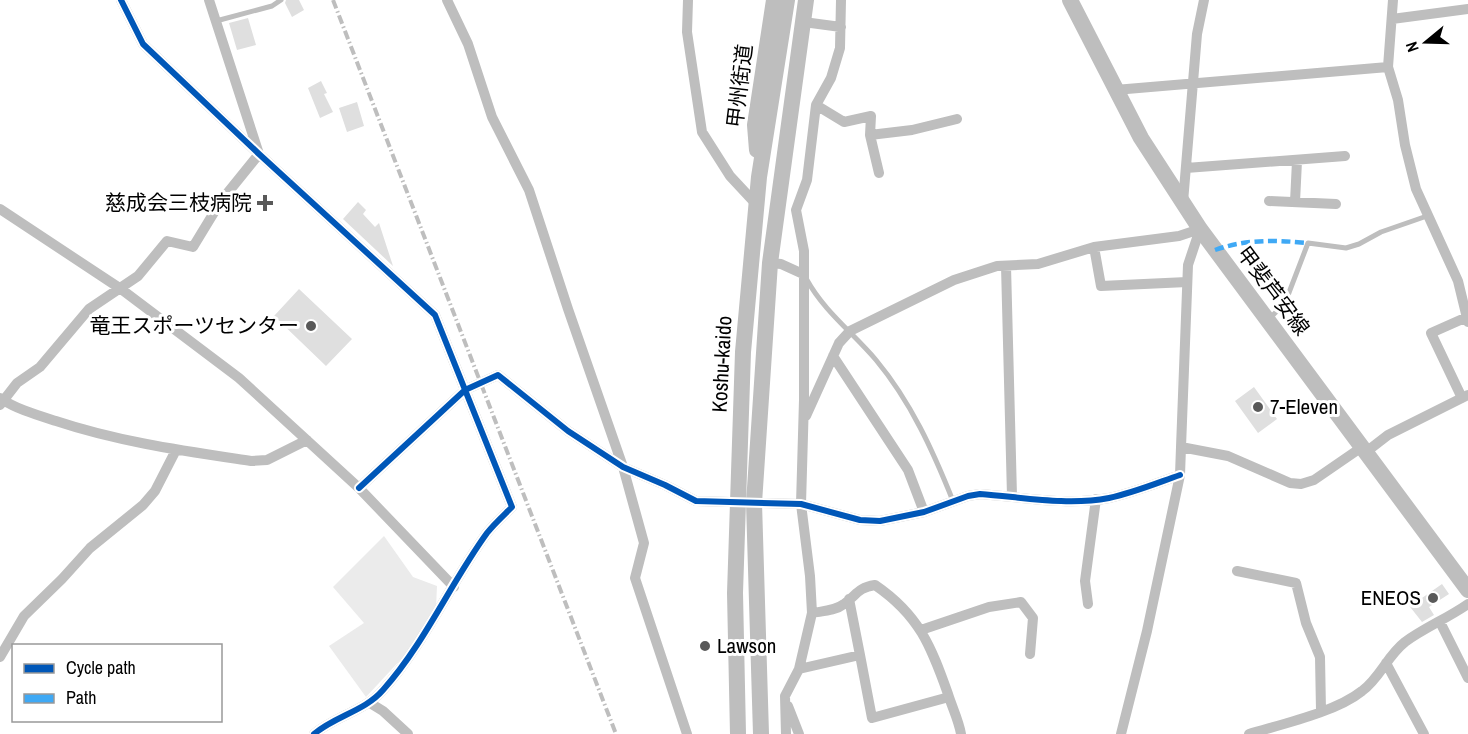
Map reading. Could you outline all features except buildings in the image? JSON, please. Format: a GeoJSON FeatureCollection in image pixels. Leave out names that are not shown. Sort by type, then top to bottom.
{"type":"FeatureCollection","features":[{"type":"Feature","properties":{"kind":"main road","name":"甲州街道"},"geometry":{"type":"LineString","coordinates":[[759,177],[755,125],[774,0]]}},
{"type":"Feature","properties":{"kind":"main road","name":"Koshu-kaido"},"geometry":{"type":"LineString","coordinates":[[761,734],[746,503],[743,352],[759,177],[787,0]]}},
{"type":"Feature","properties":{"kind":"main road","name":"Koshu-kaido"},"geometry":{"type":"LineString","coordinates":[[738,734],[735,593],[770,263],[806,0]]}},
{"type":"Feature","properties":{"kind":"main road"},"geometry":{"type":"LineString","coordinates":[[776,216],[788,184],[792,163],[815,0]]}},
{"type":"Feature","properties":{"kind":"main road","name":"甲斐芦安線"},"geometry":{"type":"LineString","coordinates":[[1070,0],[1141,138],[1183,204],[1267,321],[1468,590]]}},
{"type":"Feature","properties":{"kind":"street"},"geometry":{"type":"LineString","coordinates":[[121,0],[143,44],[435,315],[512,507],[488,532],[408,659],[382,692],[370,703],[323,726],[314,734]]}},
{"type":"Feature","properties":{"kind":"street"},"geometry":{"type":"LineString","coordinates":[[209,0],[259,154]]}},
{"type":"Feature","properties":{"kind":"street"},"geometry":{"type":"LineString","coordinates":[[688,0],[687,32],[702,132],[730,176],[757,205]]}},
{"type":"Feature","properties":{"kind":"street"},"geometry":{"type":"LineString","coordinates":[[786,734],[785,699],[799,669],[812,613],[801,504],[804,251],[796,210],[807,180],[816,105],[831,78],[840,48],[841,0]]}},
{"type":"Feature","properties":{"kind":"street"},"geometry":{"type":"LineString","coordinates":[[1183,204],[1197,34],[1204,0]]}},
{"type":"Feature","properties":{"kind":"street"},"geometry":{"type":"LineString","coordinates":[[1181,447],[1228,456],[1290,483],[1301,484],[1314,480],[1389,435],[1465,397],[1431,333],[1467,319],[1458,281],[1416,189],[1405,145],[1398,100],[1388,67],[1393,0]]}},
{"type":"Feature","properties":{"kind":"street"},"geometry":{"type":"LineString","coordinates":[[450,1],[468,44],[492,117],[529,190],[622,467],[645,543],[635,578],[687,734]]}},
{"type":"Feature","properties":{"kind":"street"},"geometry":{"type":"LineString","coordinates":[[1392,19],[1468,9]]}},
{"type":"Feature","properties":{"kind":"street"},"geometry":{"type":"LineString","coordinates":[[811,23],[841,27]]}},
{"type":"Feature","properties":{"kind":"street"},"geometry":{"type":"LineString","coordinates":[[1115,90],[1388,67]]}},
{"type":"Feature","properties":{"kind":"street"},"geometry":{"type":"LineString","coordinates":[[816,105],[844,122],[871,116],[870,135],[879,173]]}},
{"type":"Feature","properties":{"kind":"street"},"geometry":{"type":"LineString","coordinates":[[870,135],[912,130],[957,119]]}},
{"type":"Feature","properties":{"kind":"street"},"geometry":{"type":"LineString","coordinates":[[259,154],[220,201],[193,247],[167,241],[149,264],[121,289],[89,309],[40,367],[16,383],[1,401],[84,430],[146,445],[251,461],[267,460],[307,440]]}},
{"type":"Feature","properties":{"kind":"street"},"geometry":{"type":"LineString","coordinates":[[1186,168],[1345,156]]}},
{"type":"Feature","properties":{"kind":"street"},"geometry":{"type":"LineString","coordinates":[[1295,202],[1297,161]]}},
{"type":"Feature","properties":{"kind":"street"},"geometry":{"type":"LineString","coordinates":[[1269,201],[1336,204]]}},
{"type":"Feature","properties":{"kind":"street"},"geometry":{"type":"LineString","coordinates":[[0,209],[121,289],[239,378],[359,488],[454,587]]}},
{"type":"Feature","properties":{"kind":"street"},"geometry":{"type":"LineString","coordinates":[[803,422],[839,343],[850,331],[954,280],[997,266],[1038,264],[1094,247],[1179,236],[1200,229]]}},
{"type":"Feature","properties":{"kind":"street"},"geometry":{"type":"LineString","coordinates":[[1121,734],[1147,631],[1180,475],[1188,265],[1200,229]]}},
{"type":"Feature","properties":{"kind":"street"},"geometry":{"type":"LineString","coordinates":[[1094,247],[1101,286],[1187,282]]}},
{"type":"Feature","properties":{"kind":"street"},"geometry":{"type":"LineString","coordinates":[[770,263],[781,264],[803,274]]}},
{"type":"Feature","properties":{"kind":"street"},"geometry":{"type":"LineString","coordinates":[[1006,267],[1012,496]]}},
{"type":"Feature","properties":{"kind":"street"},"geometry":{"type":"LineString","coordinates":[[833,356],[908,470],[924,512]]}},
{"type":"Feature","properties":{"kind":"street"},"geometry":{"type":"LineString","coordinates":[[359,488],[465,390],[498,375],[568,431],[622,467],[696,501],[801,504],[860,520],[880,521],[924,512],[952,501],[980,494],[1056,500],[1110,498],[1180,475]]}},
{"type":"Feature","properties":{"kind":"street"},"geometry":{"type":"LineString","coordinates":[[0,657],[24,616],[90,548],[143,505],[155,491],[176,450]]}},
{"type":"Feature","properties":{"kind":"street"},"geometry":{"type":"LineString","coordinates":[[1088,604],[1085,581],[1096,499]]}},
{"type":"Feature","properties":{"kind":"street"},"geometry":{"type":"LineString","coordinates":[[1237,571],[1296,583],[1306,623],[1320,657],[1321,711]]}},
{"type":"Feature","properties":{"kind":"street"},"geometry":{"type":"LineString","coordinates":[[812,613],[832,610],[844,604],[863,587],[875,585],[893,597],[921,630],[939,669],[961,734]]}},
{"type":"Feature","properties":{"kind":"street"},"geometry":{"type":"LineString","coordinates":[[849,599],[872,718],[949,697]]}},
{"type":"Feature","properties":{"kind":"street"},"geometry":{"type":"LineString","coordinates":[[921,630],[989,607],[1020,602],[1033,618],[1030,654]]}},
{"type":"Feature","properties":{"kind":"street"},"geometry":{"type":"LineString","coordinates":[[1250,734],[1321,711],[1362,692],[1396,649],[1468,604]]}},
{"type":"Feature","properties":{"kind":"street"},"geometry":{"type":"LineString","coordinates":[[1440,622],[1468,678]]}},
{"type":"Feature","properties":{"kind":"street"},"geometry":{"type":"LineString","coordinates":[[799,669],[860,656]]}},
{"type":"Feature","properties":{"kind":"street"},"geometry":{"type":"LineString","coordinates":[[1386,663],[1424,734]]}},
{"type":"Feature","properties":{"kind":"street"},"geometry":{"type":"LineString","coordinates":[[785,699],[799,734]]}},
{"type":"Feature","properties":{"kind":"street"},"geometry":{"type":"LineString","coordinates":[[370,703],[383,711],[408,734]]}},
{"type":"Feature","properties":{"kind":"lane"},"geometry":{"type":"LineString","coordinates":[[216,21],[272,6],[281,0]]}},
{"type":"Feature","properties":{"kind":"lane"},"geometry":{"type":"LineString","coordinates":[[1267,321],[1285,303],[1308,243],[1346,248],[1381,232],[1427,216]]}},
{"type":"Feature","properties":{"kind":"lane"},"geometry":{"type":"LineString","coordinates":[[803,274],[829,310],[877,361],[904,397],[936,458],[952,501]]}},
{"type":"Feature","properties":{"kind":"shaded area"},"geometry":{"type":"Polygon","coordinates":[[[384,536],[413,577],[437,586],[436,608],[405,655],[366,697],[329,646],[364,623],[333,587],[384,536]]]}},
{"type":"Feature","properties":{"kind":"railway"},"geometry":{"type":"LineString","coordinates":[[333,0],[616,734]]}},
{"type":"Feature","properties":{"kind":"marked path"},"geometry":{"type":"LineString","coordinates":[[1215,250],[1261,241],[1308,243]]}},
{"type":"Feature","properties":{"kind":"cycle path"},"geometry":{"type":"LineString","coordinates":[[121,0],[143,44],[435,315],[512,507],[487,533],[412,653],[383,690],[368,703],[331,722],[314,734]]}},
{"type":"Feature","properties":{"kind":"cycle path"},"geometry":{"type":"LineString","coordinates":[[359,488],[465,390],[498,375],[568,431],[623,467],[696,501],[801,504],[860,520],[880,521],[924,512],[980,494],[1061,501],[1109,498],[1180,475]]}},
{"type":"Feature","properties":{"kind":"place","name":"慈成会三枝病院"},"geometry":{"type":"Point","coordinates":[265,203]}},
{"type":"Feature","properties":{"kind":"place","name":"竜王スポーツセンター"},"geometry":{"type":"Point","coordinates":[311,326]}},
{"type":"Feature","properties":{"kind":"place","name":"7-Eleven"},"geometry":{"type":"Point","coordinates":[1258,407]}},
{"type":"Feature","properties":{"kind":"place","name":"ENEOS"},"geometry":{"type":"Point","coordinates":[1433,598]}},
{"type":"Feature","properties":{"kind":"place","name":"Lawson"},"geometry":{"type":"Point","coordinates":[705,646]}}]}
